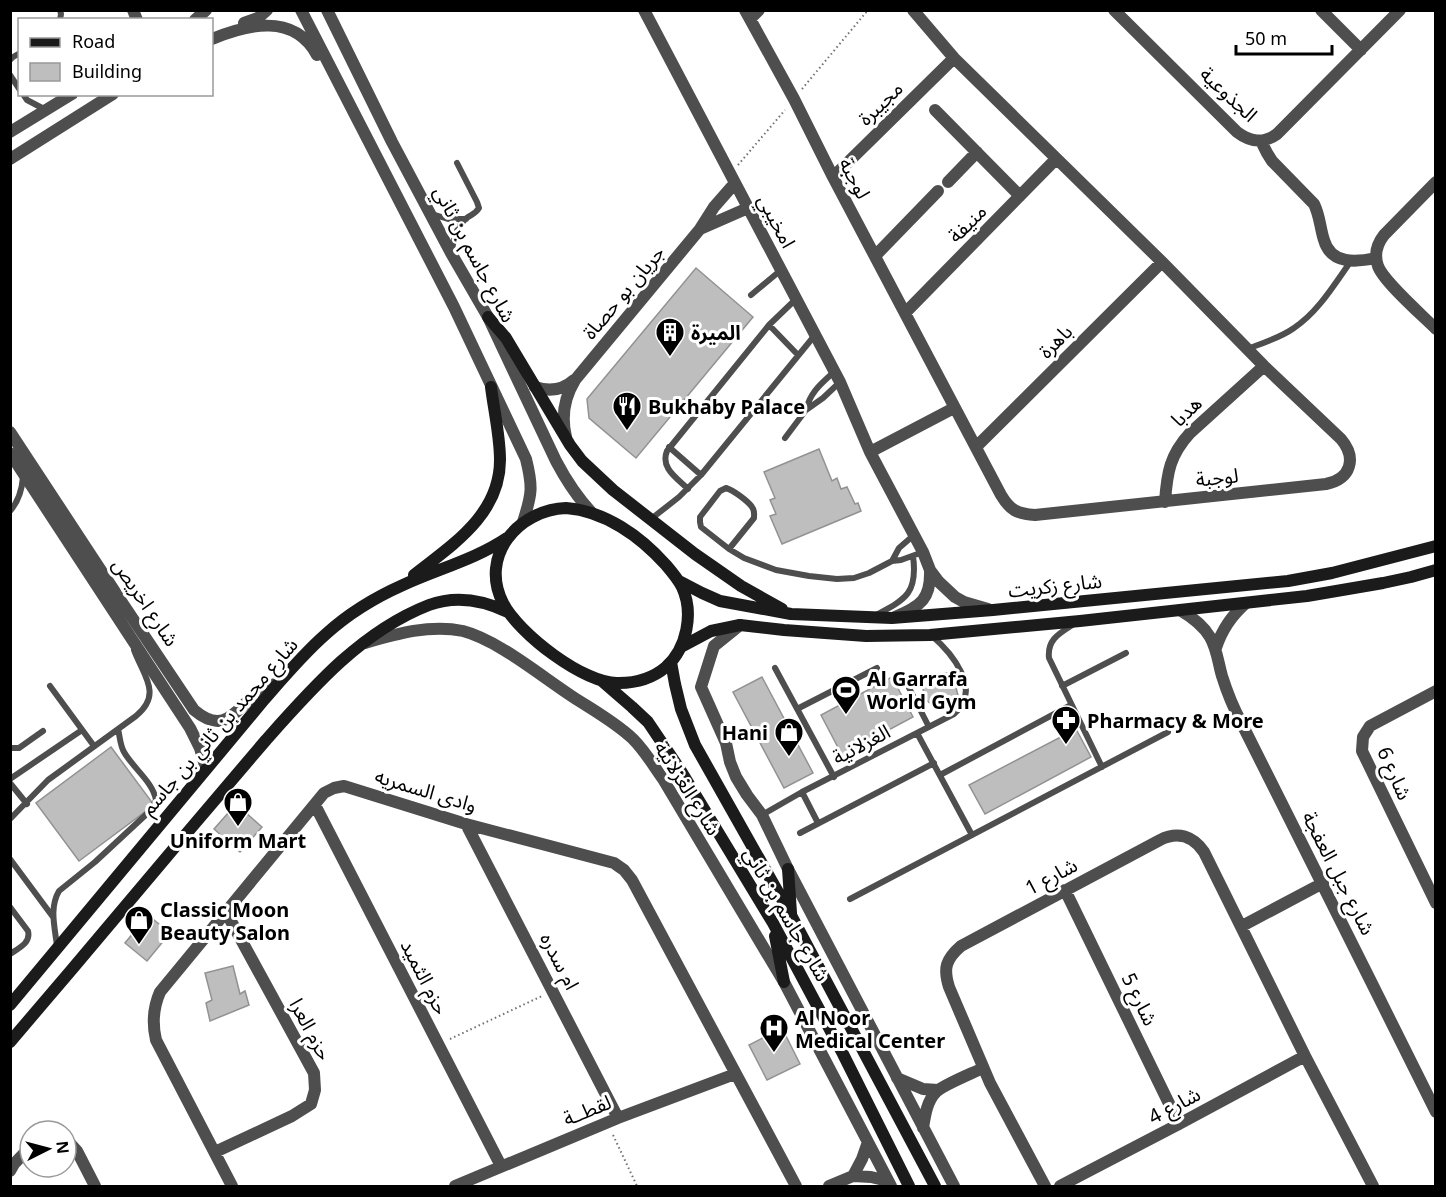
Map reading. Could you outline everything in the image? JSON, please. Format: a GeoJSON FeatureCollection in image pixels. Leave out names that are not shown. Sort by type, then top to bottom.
{"type":"FeatureCollection","features":[{"type":"Feature","properties":{"kind":"main road"},"geometry":{"type":"LineString","coordinates":[[488,317],[506,338],[582,461],[613,490],[695,554],[741,586],[791,614]]}},
{"type":"Feature","properties":{"kind":"main road"},"geometry":{"type":"LineString","coordinates":[[402,585],[465,535],[479,519],[491,499],[500,462],[490,387]]}},
{"type":"Feature","properties":{"kind":"main road"},"geometry":{"type":"LineString","coordinates":[[573,508],[592,513],[615,523],[657,555],[679,581],[686,601],[687,629],[681,646],[671,662],[657,673],[640,680],[614,684],[575,669],[527,633],[502,602],[496,574],[499,554],[514,529],[541,512],[552,509],[573,508]]}},
{"type":"Feature","properties":{"kind":"main road","name":"شارع محمد بن ثاني بن جاسم"},"geometry":{"type":"LineString","coordinates":[[10,1005],[278,683],[327,633],[358,610],[402,585],[480,554],[507,538]]}},
{"type":"Feature","properties":{"kind":"main road","name":"شارع زكريت"},"geometry":{"type":"LineString","coordinates":[[679,581],[720,601],[791,614],[892,618],[1310,578],[1436,546]]}},
{"type":"Feature","properties":{"kind":"main road","name":"شارع زكريت"},"geometry":{"type":"LineString","coordinates":[[681,646],[711,631],[740,625],[866,636],[930,635],[1080,621],[1306,596],[1376,585],[1436,570]]}},
{"type":"Feature","properties":{"kind":"main road"},"geometry":{"type":"LineString","coordinates":[[10,1042],[323,676],[393,622],[432,604],[464,599],[492,604],[508,612]]}},
{"type":"Feature","properties":{"kind":"main road","name":"شارع جاسم بن ثاني"},"geometry":{"type":"LineString","coordinates":[[671,662],[681,709],[695,744],[792,917],[935,1186]]}},
{"type":"Feature","properties":{"kind":"main road","name":"شارع جاسم بن ثاني"},"geometry":{"type":"LineString","coordinates":[[602,681],[648,722],[676,763],[773,923],[843,1054],[909,1186]]}},
{"type":"Feature","properties":{"kind":"main road"},"geometry":{"type":"LineString","coordinates":[[788,869],[792,917]]}},
{"type":"Feature","properties":{"kind":"main road"},"geometry":{"type":"LineString","coordinates":[[773,923],[784,982]]}},
{"type":"Feature","properties":{"kind":"main road"},"geometry":{"type":"LineString","coordinates":[[919,1155],[944,1186]]}},
{"type":"Feature","properties":{"kind":"street"},"geometry":{"type":"LineString","coordinates":[[225,34],[258,18],[267,10]]}},
{"type":"Feature","properties":{"kind":"street"},"geometry":{"type":"LineString","coordinates":[[301,10],[454,307],[526,459],[531,481],[531,500],[523,522]]}},
{"type":"Feature","properties":{"kind":"street","name":"شارع جاسم بن ثاني"},"geometry":{"type":"LineString","coordinates":[[327,10],[392,142],[488,317],[556,461],[579,499],[592,513]]}},
{"type":"Feature","properties":{"kind":"street"},"geometry":{"type":"LineString","coordinates":[[333,10],[339,36]]}},
{"type":"Feature","properties":{"kind":"street","name":"امخيبي"},"geometry":{"type":"LineString","coordinates":[[644,10],[837,377],[870,452],[914,535],[918,554],[939,582],[955,597],[964,602],[993,610]]}},
{"type":"Feature","properties":{"kind":"street","name":"لوجبة"},"geometry":{"type":"LineString","coordinates":[[751,14],[954,408],[1006,504],[1014,511],[1024,515],[1035,515],[1165,502],[1326,484],[1346,474],[1350,460],[1346,445],[954,58],[913,10]]}},
{"type":"Feature","properties":{"kind":"street","name":"الجذوعية"},"geometry":{"type":"LineString","coordinates":[[1114,10],[1237,132],[1252,140],[1262,141],[1277,134],[1400,10]]}},
{"type":"Feature","properties":{"kind":"street"},"geometry":{"type":"LineString","coordinates":[[1321,10],[1361,50]]}},
{"type":"Feature","properties":{"kind":"street"},"geometry":{"type":"LineString","coordinates":[[213,39],[253,26],[286,28],[308,42],[327,71],[338,82]]}},
{"type":"Feature","properties":{"kind":"street","name":"مجيبرة"},"geometry":{"type":"LineString","coordinates":[[833,177],[954,58]]}},
{"type":"Feature","properties":{"kind":"street"},"geometry":{"type":"LineString","coordinates":[[10,132],[69,96]]}},
{"type":"Feature","properties":{"kind":"street"},"geometry":{"type":"LineString","coordinates":[[10,159],[110,96]]}},
{"type":"Feature","properties":{"kind":"street"},"geometry":{"type":"LineString","coordinates":[[935,110],[1020,196]]}},
{"type":"Feature","properties":{"kind":"street"},"geometry":{"type":"LineString","coordinates":[[1262,141],[1272,161],[1314,204],[1318,211],[1325,245],[1329,250],[1337,257],[1351,261],[1376,258]]}},
{"type":"Feature","properties":{"kind":"street"},"geometry":{"type":"LineString","coordinates":[[874,256],[977,152]]}},
{"type":"Feature","properties":{"kind":"street","name":"منيفة"},"geometry":{"type":"LineString","coordinates":[[905,313],[1056,159]]}},
{"type":"Feature","properties":{"kind":"street"},"geometry":{"type":"LineString","coordinates":[[1436,182],[1384,235],[1376,249],[1376,258],[1381,273],[1436,329]]}},
{"type":"Feature","properties":{"kind":"street","name":"جريان بو حصاة"},"geometry":{"type":"LineString","coordinates":[[570,445],[563,424],[563,412],[567,395],[575,380],[700,229],[714,207],[735,183]]}},
{"type":"Feature","properties":{"kind":"street","name":"جريان بو حصاة"},"geometry":{"type":"LineString","coordinates":[[700,229],[748,208]]}},
{"type":"Feature","properties":{"kind":"street","name":"باهرة"},"geometry":{"type":"LineString","coordinates":[[976,447],[1162,262]]}},
{"type":"Feature","properties":{"kind":"street","name":"هدبا"},"geometry":{"type":"LineString","coordinates":[[1165,502],[1168,471],[1180,444],[1264,366]]}},
{"type":"Feature","properties":{"kind":"street"},"geometry":{"type":"LineString","coordinates":[[535,387],[555,390],[575,380]]}},
{"type":"Feature","properties":{"kind":"street"},"geometry":{"type":"LineString","coordinates":[[870,452],[954,408]]}},
{"type":"Feature","properties":{"kind":"street","name":"شارع اخريص"},"geometry":{"type":"LineString","coordinates":[[10,432],[194,710],[202,717],[223,720],[232,717],[258,692],[278,683]]}},
{"type":"Feature","properties":{"kind":"street","name":"شارع اخريص"},"geometry":{"type":"LineString","coordinates":[[10,453],[195,737],[206,769]]}},
{"type":"Feature","properties":{"kind":"street"},"geometry":{"type":"LineString","coordinates":[[892,618],[921,603],[930,585],[930,570]]}},
{"type":"Feature","properties":{"kind":"street"},"geometry":{"type":"LineString","coordinates":[[1216,648],[1227,623],[1246,603]]}},
{"type":"Feature","properties":{"kind":"street","name":"شارع جبل العفجة"},"geometry":{"type":"LineString","coordinates":[[1180,610],[1200,624],[1216,648],[1227,692],[1436,1112]]}},
{"type":"Feature","properties":{"kind":"street"},"geometry":{"type":"LineString","coordinates":[[740,625],[714,646],[702,687],[726,743],[730,762],[736,777],[762,815],[954,1186]]}},
{"type":"Feature","properties":{"kind":"street","name":"شارع الغزلانية"},"geometry":{"type":"LineString","coordinates":[[363,643],[429,629],[447,629],[479,637],[515,657],[633,739],[663,779],[784,982],[889,1184]]}},
{"type":"Feature","properties":{"kind":"street","name":"شارع 6"},"geometry":{"type":"LineString","coordinates":[[1436,691],[1370,726],[1363,737],[1362,751],[1436,903]]}},
{"type":"Feature","properties":{"kind":"street","name":"وادى السمريه"},"geometry":{"type":"LineString","coordinates":[[232,1186],[156,1040],[153,1027],[155,1004],[160,992],[315,805],[329,790],[339,786],[350,786],[466,824],[614,863],[624,870],[632,880],[796,1186]]}},
{"type":"Feature","properties":{"kind":"street","name":"حزم الثميد"},"geometry":{"type":"LineString","coordinates":[[315,805],[501,1166]]}},
{"type":"Feature","properties":{"kind":"street","name":"ام سدره"},"geometry":{"type":"LineString","coordinates":[[466,824],[553,990],[613,1120]]}},
{"type":"Feature","properties":{"kind":"street","name":"شارع 1"},"geometry":{"type":"LineString","coordinates":[[1045,1186],[983,1068],[949,987],[946,975],[947,964],[952,954],[961,946],[1167,837],[1181,835],[1195,841],[1200,846],[1373,1186]]}},
{"type":"Feature","properties":{"kind":"street"},"geometry":{"type":"LineString","coordinates":[[1242,926],[1323,884]]}},
{"type":"Feature","properties":{"kind":"street","name":"شارع 5"},"geometry":{"type":"LineString","coordinates":[[1065,890],[1179,1124]]}},
{"type":"Feature","properties":{"kind":"street","name":"حزم العرا"},"geometry":{"type":"LineString","coordinates":[[215,1152],[292,1116],[311,1104],[315,1090],[314,1073],[226,912]]}},
{"type":"Feature","properties":{"kind":"street","name":"شارع 4"},"geometry":{"type":"LineString","coordinates":[[1060,1186],[1305,1056]]}},
{"type":"Feature","properties":{"kind":"street"},"geometry":{"type":"LineString","coordinates":[[923,1128],[928,1107],[938,1090],[983,1068]]}},
{"type":"Feature","properties":{"kind":"street","name":"لقطــة"},"geometry":{"type":"LineString","coordinates":[[455,1186],[613,1120],[735,1074]]}},
{"type":"Feature","properties":{"kind":"street"},"geometry":{"type":"LineString","coordinates":[[897,1078],[923,1089],[938,1090]]}},
{"type":"Feature","properties":{"kind":"street"},"geometry":{"type":"LineString","coordinates":[[853,1176],[868,1142]]}},
{"type":"Feature","properties":{"kind":"street"},"geometry":{"type":"LineString","coordinates":[[78,1153],[95,1186]]}},
{"type":"Feature","properties":{"kind":"street"},"geometry":{"type":"LineString","coordinates":[[829,1186],[853,1176],[871,1177],[889,1184]]}},
{"type":"Feature","properties":{"kind":"lane"},"geometry":{"type":"LineString","coordinates":[[24,96],[46,111]]}},
{"type":"Feature","properties":{"kind":"lane"},"geometry":{"type":"LineString","coordinates":[[451,253],[457,231],[466,219],[478,211],[479,204],[457,163]]}},
{"type":"Feature","properties":{"kind":"lane"},"geometry":{"type":"LineString","coordinates":[[431,214],[448,219],[466,219]]}},
{"type":"Feature","properties":{"kind":"lane"},"geometry":{"type":"LineString","coordinates":[[1247,349],[1282,335],[1301,323],[1318,307],[1351,261]]}},
{"type":"Feature","properties":{"kind":"lane"},"geometry":{"type":"LineString","coordinates":[[750,295],[781,270]]}},
{"type":"Feature","properties":{"kind":"lane"},"geometry":{"type":"LineString","coordinates":[[688,489],[665,464],[665,455],[669,447],[769,326],[796,299]]}},
{"type":"Feature","properties":{"kind":"lane"},"geometry":{"type":"LineString","coordinates":[[769,326],[798,355]]}},
{"type":"Feature","properties":{"kind":"lane"},"geometry":{"type":"LineString","coordinates":[[651,519],[688,489],[701,475],[815,334]]}},
{"type":"Feature","properties":{"kind":"lane"},"geometry":{"type":"LineString","coordinates":[[806,410],[813,392],[837,377]]}},
{"type":"Feature","properties":{"kind":"lane"},"geometry":{"type":"LineString","coordinates":[[785,438],[806,410],[820,401],[837,377]]}},
{"type":"Feature","properties":{"kind":"lane"},"geometry":{"type":"LineString","coordinates":[[669,447],[701,475]]}},
{"type":"Feature","properties":{"kind":"lane"},"geometry":{"type":"LineString","coordinates":[[10,511],[21,492],[23,473]]}},
{"type":"Feature","properties":{"kind":"lane"},"geometry":{"type":"LineString","coordinates":[[729,549],[754,518],[754,512],[748,503],[726,488],[720,491],[703,512],[700,517],[701,527],[729,549],[744,558],[776,570],[837,579],[854,578],[892,561],[901,561],[918,554]]}},
{"type":"Feature","properties":{"kind":"lane"},"geometry":{"type":"LineString","coordinates":[[892,561],[899,548],[914,535]]}},
{"type":"Feature","properties":{"kind":"lane"},"geometry":{"type":"LineString","coordinates":[[872,618],[906,596],[914,578],[918,554]]}},
{"type":"Feature","properties":{"kind":"lane"},"geometry":{"type":"LineString","coordinates":[[1080,621],[1054,638],[1049,647],[1049,658],[1102,767]]}},
{"type":"Feature","properties":{"kind":"lane","name":"الغزلانية"},"geometry":{"type":"LineString","coordinates":[[762,815],[954,714],[961,708],[966,700],[967,690],[955,661],[943,645],[930,635]]}},
{"type":"Feature","properties":{"kind":"lane"},"geometry":{"type":"LineString","coordinates":[[10,819],[48,780],[141,711],[149,699],[149,684],[130,638]]}},
{"type":"Feature","properties":{"kind":"lane"},"geometry":{"type":"LineString","coordinates":[[1062,686],[1126,653]]}},
{"type":"Feature","properties":{"kind":"lane"},"geometry":{"type":"LineString","coordinates":[[775,668],[834,777]]}},
{"type":"Feature","properties":{"kind":"lane"},"geometry":{"type":"LineString","coordinates":[[797,709],[877,668]]}},
{"type":"Feature","properties":{"kind":"lane"},"geometry":{"type":"LineString","coordinates":[[906,682],[928,727]]}},
{"type":"Feature","properties":{"kind":"lane"},"geometry":{"type":"LineString","coordinates":[[50,686],[94,746]]}},
{"type":"Feature","properties":{"kind":"lane"},"geometry":{"type":"LineString","coordinates":[[940,775],[1071,705]]}},
{"type":"Feature","properties":{"kind":"lane"},"geometry":{"type":"LineString","coordinates":[[57,948],[54,902],[59,891],[95,862],[151,810],[156,801],[155,795],[125,754],[118,729]]}},
{"type":"Feature","properties":{"kind":"lane"},"geometry":{"type":"LineString","coordinates":[[27,804],[10,781],[82,730]]}},
{"type":"Feature","properties":{"kind":"lane"},"geometry":{"type":"LineString","coordinates":[[10,748],[19,748],[43,731]]}},
{"type":"Feature","properties":{"kind":"lane"},"geometry":{"type":"LineString","coordinates":[[850,899],[1168,732]]}},
{"type":"Feature","properties":{"kind":"lane"},"geometry":{"type":"LineString","coordinates":[[917,733],[972,835]]}},
{"type":"Feature","properties":{"kind":"lane"},"geometry":{"type":"LineString","coordinates":[[800,833],[934,763]]}},
{"type":"Feature","properties":{"kind":"lane"},"geometry":{"type":"LineString","coordinates":[[802,792],[818,823]]}},
{"type":"Feature","properties":{"kind":"lane"},"geometry":{"type":"LineString","coordinates":[[10,859],[54,918]]}},
{"type":"Feature","properties":{"kind":"lane"},"geometry":{"type":"LineString","coordinates":[[10,954],[29,939],[28,931],[11,909]]}},
{"type":"Feature","properties":{"kind":"path"},"geometry":{"type":"LineString","coordinates":[[439,1045],[553,990]]}},
{"type":"Feature","properties":{"kind":"path"},"geometry":{"type":"LineString","coordinates":[[613,1120],[637,1186]]}},
{"type":"Feature","properties":{"kind":"building","name":"الميرة"},"geometry":{"type":"Polygon","coordinates":[[[696,268],[753,317],[636,458],[589,418],[587,399],[696,268]]]}},
{"type":"Feature","properties":{"kind":"building"},"geometry":{"type":"Polygon","coordinates":[[[819,449],[832,481],[837,478],[841,489],[847,487],[861,511],[782,544],[770,516],[776,514],[770,500],[775,498],[764,472],[819,449]]]}},
{"type":"Feature","properties":{"kind":"building"},"geometry":{"type":"Polygon","coordinates":[[[952,672],[960,703],[939,710],[926,700],[920,678],[952,672]]]}},
{"type":"Feature","properties":{"kind":"building"},"geometry":{"type":"Polygon","coordinates":[[[762,677],[813,773],[784,788],[733,692],[762,677]]]}},
{"type":"Feature","properties":{"kind":"building"},"geometry":{"type":"Polygon","coordinates":[[[892,677],[913,717],[842,755],[821,715],[892,677]]]}},
{"type":"Feature","properties":{"kind":"building"},"geometry":{"type":"Polygon","coordinates":[[[1076,729],[1091,757],[985,814],[969,785],[1076,729]]]}},
{"type":"Feature","properties":{"kind":"building"},"geometry":{"type":"Polygon","coordinates":[[[111,747],[154,805],[79,861],[36,803],[111,747]]]}},
{"type":"Feature","properties":{"kind":"building","name":"Uniform Mart"},"geometry":{"type":"Polygon","coordinates":[[[236,804],[262,827],[240,852],[214,829],[236,804]]]}},
{"type":"Feature","properties":{"kind":"building"},"geometry":{"type":"Polygon","coordinates":[[[148,915],[170,933],[147,961],[125,943],[148,915]]]}},
{"type":"Feature","properties":{"kind":"building"},"geometry":{"type":"Polygon","coordinates":[[[233,966],[240,994],[245,991],[249,1005],[210,1021],[206,1003],[212,1000],[205,973],[233,966]]]}},
{"type":"Feature","properties":{"kind":"building","name":"Al Noor Medical Center"},"geometry":{"type":"Polygon","coordinates":[[[782,1028],[800,1064],[767,1080],[749,1045],[782,1028]]]}},
{"type":"Feature","properties":{"kind":"place","name":"الميرة"},"geometry":{"type":"Point","coordinates":[670,358]}},
{"type":"Feature","properties":{"kind":"place","name":"Bukhaby Palace"},"geometry":{"type":"Point","coordinates":[627,432]}},
{"type":"Feature","properties":{"kind":"place","name":"Al Garrafa World Gym"},"geometry":{"type":"Point","coordinates":[846,716]}},
{"type":"Feature","properties":{"kind":"place","name":"Pharmacy & More"},"geometry":{"type":"Point","coordinates":[1066,746]}},
{"type":"Feature","properties":{"kind":"place","name":"Hani"},"geometry":{"type":"Point","coordinates":[789,758]}},
{"type":"Feature","properties":{"kind":"place","name":"Uniform Mart"},"geometry":{"type":"Point","coordinates":[238,828]}},
{"type":"Feature","properties":{"kind":"place","name":"Classic Moon Beauty Salon"},"geometry":{"type":"Point","coordinates":[139,946]}},
{"type":"Feature","properties":{"kind":"place","name":"Al Noor Medical Center"},"geometry":{"type":"Point","coordinates":[774,1054]}}]}
